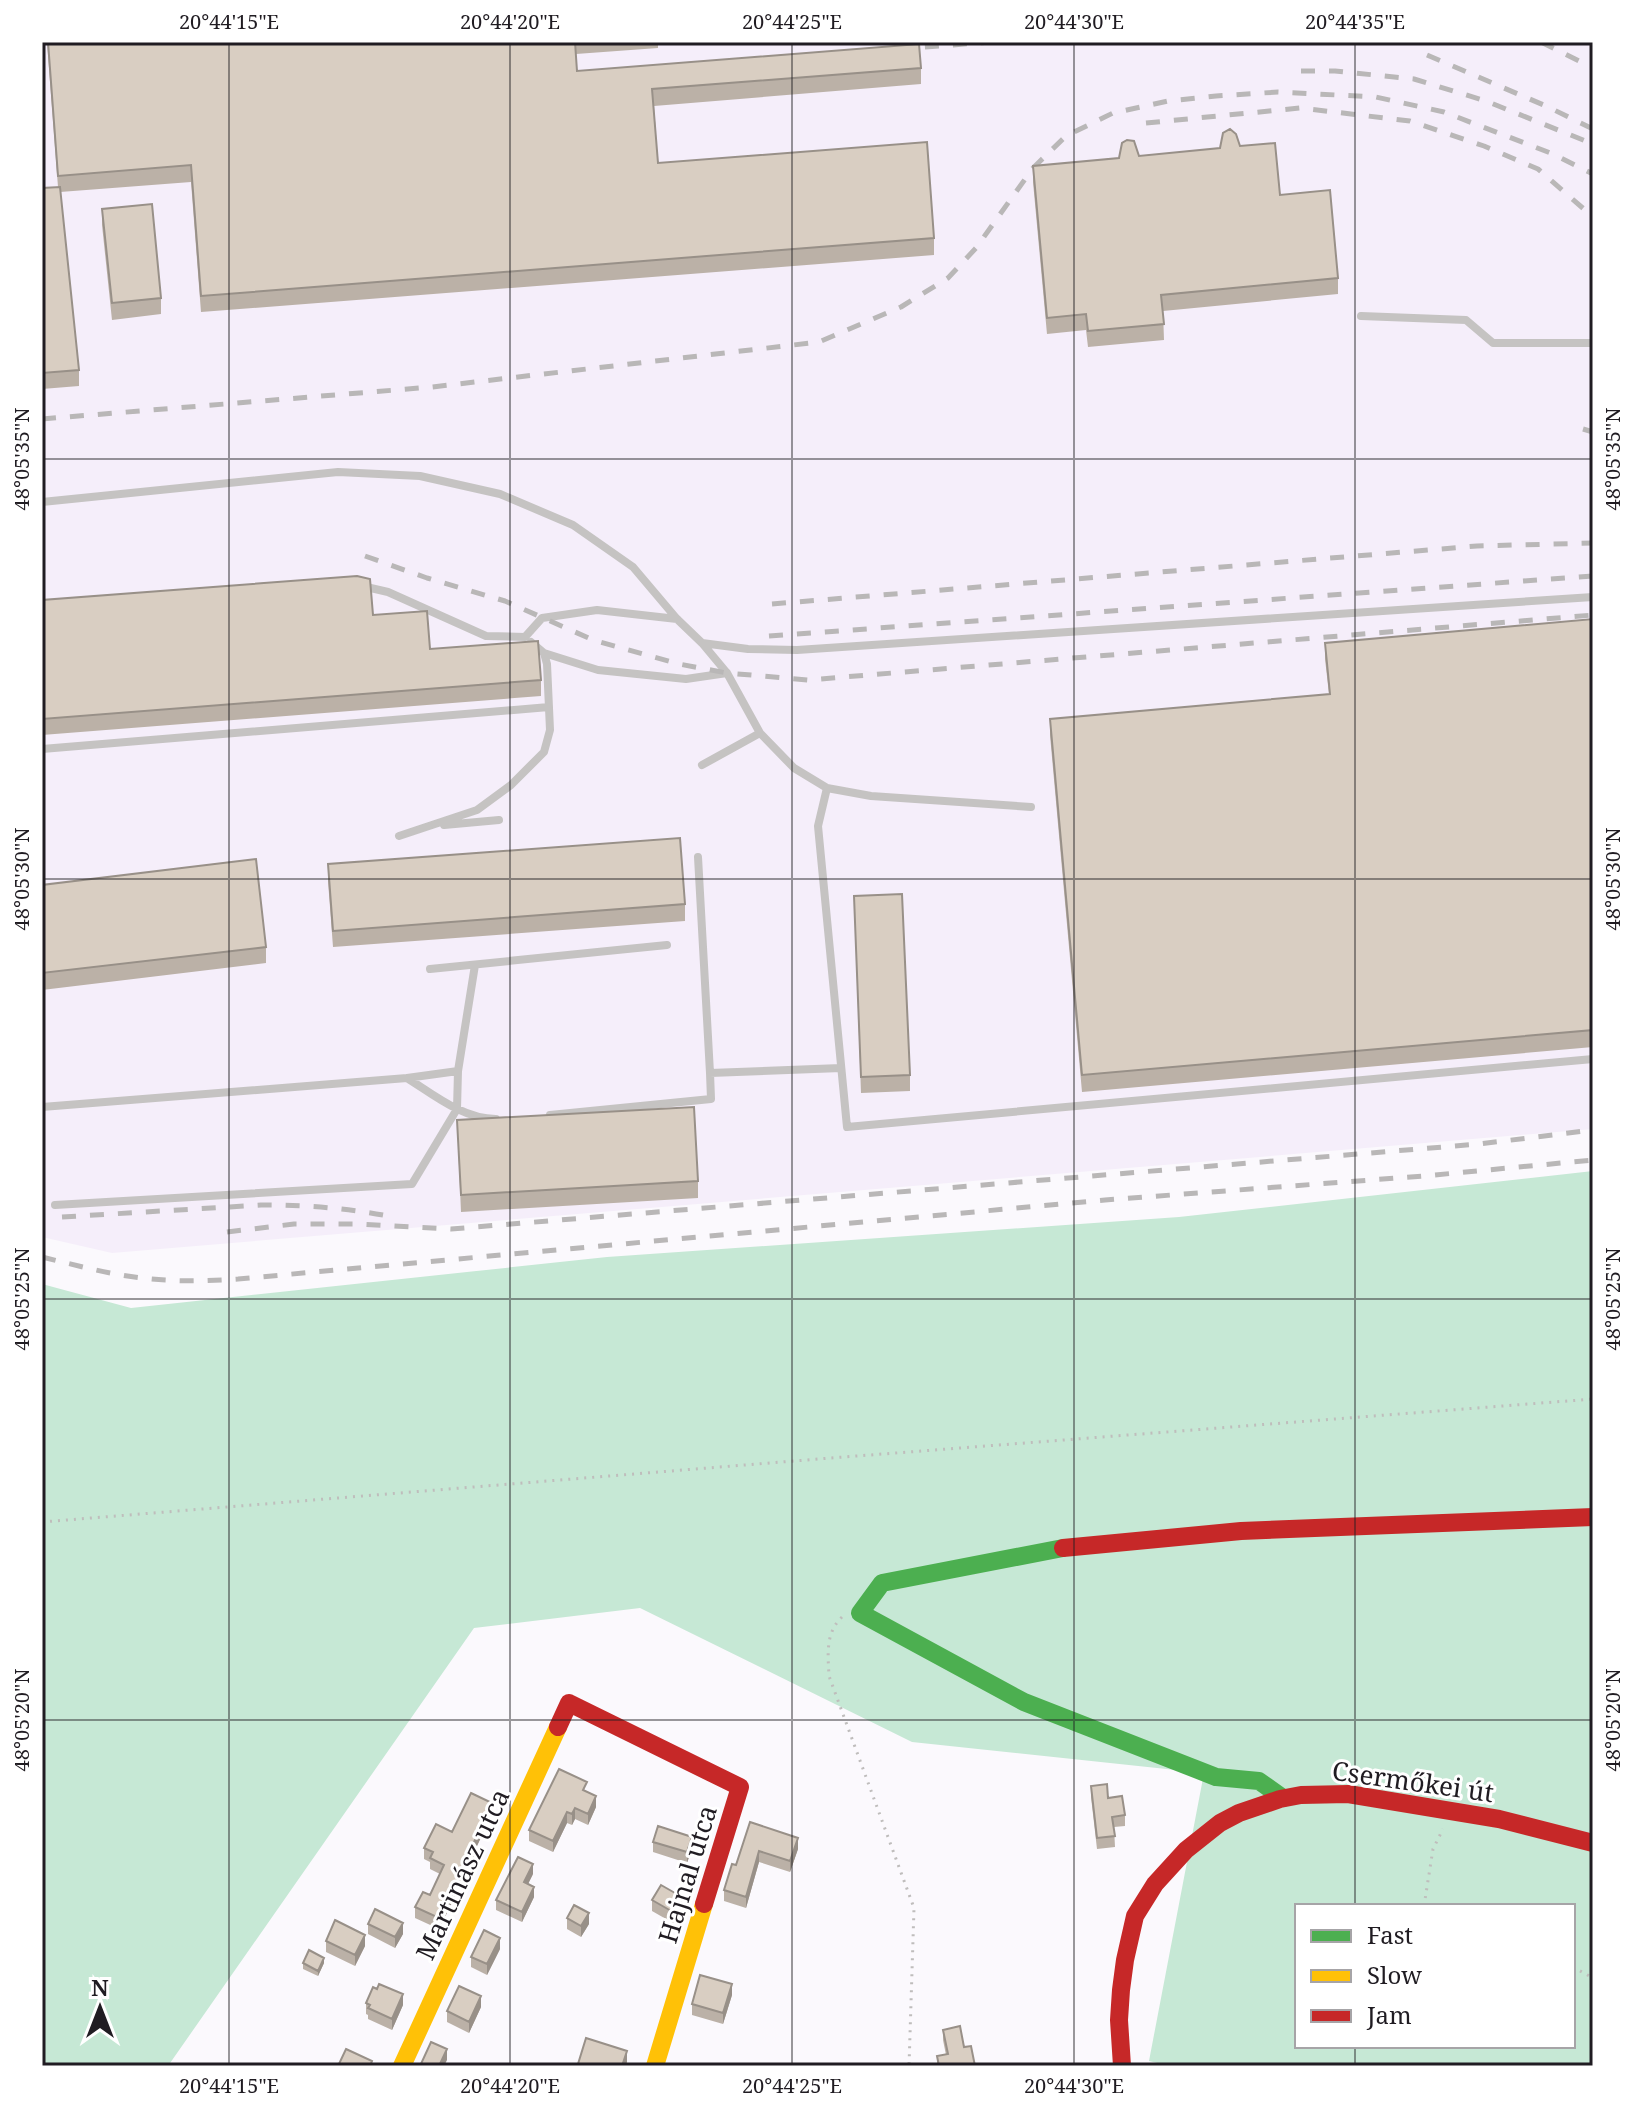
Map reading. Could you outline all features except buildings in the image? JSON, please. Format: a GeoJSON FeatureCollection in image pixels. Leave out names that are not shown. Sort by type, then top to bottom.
{"type":"FeatureCollection","features":[{"type":"Feature","properties":{"kind":"street"},"geometry":{"type":"LineString","coordinates":[[1283,1798],[1259,1781],[1216,1777],[1024,1702],[860,1613],[882,1583],[1061,1548],[1241,1531],[1593,1517]]}},
{"type":"Feature","properties":{"kind":"street","name":"Martinász utca"},"geometry":{"type":"LineString","coordinates":[[402,2066],[569,1703]]}},
{"type":"Feature","properties":{"kind":"street","name":"Hajnal utca"},"geometry":{"type":"LineString","coordinates":[[569,1703],[740,1787],[655,2066]]}},
{"type":"Feature","properties":{"kind":"street","name":"Csermőkei út"},"geometry":{"type":"LineString","coordinates":[[1122,2066],[1118,2019],[1123,1968],[1135,1917],[1149,1892],[1179,1856],[1207,1831],[1236,1815],[1283,1798],[1305,1794],[1341,1794],[1499,1819],[1593,1843]]}},
{"type":"Feature","properties":{"kind":"lane"},"geometry":{"type":"LineString","coordinates":[[1361,316],[1466,320],[1493,343],[1593,343]]}},
{"type":"Feature","properties":{"kind":"lane"},"geometry":{"type":"LineString","coordinates":[[42,502],[338,472],[420,476],[500,494],[573,525],[633,567],[727,673],[760,733],[794,768],[827,788],[871,796],[1031,807]]}},
{"type":"Feature","properties":{"kind":"lane"},"geometry":{"type":"LineString","coordinates":[[354,584],[388,592],[486,636],[525,637],[544,653],[598,670],[686,679],[727,673]]}},
{"type":"Feature","properties":{"kind":"lane"},"geometry":{"type":"LineString","coordinates":[[702,643],[748,649],[797,650],[1593,597]]}},
{"type":"Feature","properties":{"kind":"lane"},"geometry":{"type":"LineString","coordinates":[[525,637],[542,618],[597,610],[677,619]]}},
{"type":"Feature","properties":{"kind":"lane"},"geometry":{"type":"LineString","coordinates":[[399,836],[477,810],[511,785],[544,752],[550,730],[544,653]]}},
{"type":"Feature","properties":{"kind":"lane"},"geometry":{"type":"LineString","coordinates":[[42,749],[549,707]]}},
{"type":"Feature","properties":{"kind":"lane"},"geometry":{"type":"LineString","coordinates":[[702,765],[760,733]]}},
{"type":"Feature","properties":{"kind":"lane"},"geometry":{"type":"LineString","coordinates":[[827,788],[818,826],[847,1127],[1593,1059]]}},
{"type":"Feature","properties":{"kind":"lane"},"geometry":{"type":"LineString","coordinates":[[431,826],[499,820]]}},
{"type":"Feature","properties":{"kind":"lane"},"geometry":{"type":"LineString","coordinates":[[541,1116],[711,1099],[698,857]]}},
{"type":"Feature","properties":{"kind":"lane"},"geometry":{"type":"LineString","coordinates":[[430,969],[667,945]]}},
{"type":"Feature","properties":{"kind":"lane"},"geometry":{"type":"LineString","coordinates":[[55,1205],[412,1184],[457,1109],[458,1071],[475,965]]}},
{"type":"Feature","properties":{"kind":"lane"},"geometry":{"type":"LineString","coordinates":[[710,1073],[841,1068]]}},
{"type":"Feature","properties":{"kind":"lane"},"geometry":{"type":"LineString","coordinates":[[42,1107],[407,1078],[458,1071]]}},
{"type":"Feature","properties":{"kind":"lane"},"geometry":{"type":"LineString","coordinates":[[407,1078],[457,1109],[488,1119],[510,1119]]}},
{"type":"Feature","properties":{"kind":"path"},"geometry":{"type":"LineString","coordinates":[[42,1522],[1593,1399]]}},
{"type":"Feature","properties":{"kind":"path"},"geometry":{"type":"LineString","coordinates":[[860,1613],[844,1616],[836,1623],[827,1647],[829,1676],[914,1908],[909,2066]]}},
{"type":"Feature","properties":{"kind":"path"},"geometry":{"type":"LineString","coordinates":[[1424,1904],[1433,1849],[1451,1812]]}},
{"type":"Feature","properties":{"kind":"path"},"geometry":{"type":"LineString","coordinates":[[1575,1968],[1593,1978]]}},
{"type":"Feature","properties":{"kind":"shaded area"},"geometry":{"type":"Polygon","coordinates":[[[42,42],[1593,42],[1593,1129],[112,1253],[42,1237],[42,42]]]}},
{"type":"Feature","properties":{"kind":"green space"},"geometry":{"type":"Polygon","coordinates":[[[1593,1171],[1593,2066],[1170,2066],[1149,2061],[1204,1773],[912,1742],[640,1608],[474,1628],[168,2066],[42,2066],[42,1284],[131,1308],[607,1257],[1179,1217],[1593,1171]]]}},
{"type":"Feature","properties":{"kind":"railway"},"geometry":{"type":"LineString","coordinates":[[897,49],[992,42]]}},
{"type":"Feature","properties":{"kind":"railway"},"geometry":{"type":"LineString","coordinates":[[1541,42],[1593,68]]}},
{"type":"Feature","properties":{"kind":"railway"},"geometry":{"type":"LineString","coordinates":[[1427,55],[1593,129]]}},
{"type":"Feature","properties":{"kind":"railway"},"geometry":{"type":"LineString","coordinates":[[1301,71],[1335,71],[1414,79],[1486,101],[1593,144]]}},
{"type":"Feature","properties":{"kind":"railway"},"geometry":{"type":"LineString","coordinates":[[42,419],[432,387],[819,342],[901,307],[948,278],[976,248],[1033,168],[1066,136],[1113,113],[1168,101],[1278,92],[1376,97],[1444,112],[1553,154],[1593,174]]}},
{"type":"Feature","properties":{"kind":"railway"},"geometry":{"type":"LineString","coordinates":[[1146,123],[1300,108],[1410,121],[1484,146],[1538,169],[1593,217]]}},
{"type":"Feature","properties":{"kind":"railway"},"geometry":{"type":"LineString","coordinates":[[1583,429],[1593,432]]}},
{"type":"Feature","properties":{"kind":"railway"},"geometry":{"type":"LineString","coordinates":[[772,604],[1477,546],[1593,543]]}},
{"type":"Feature","properties":{"kind":"railway"},"geometry":{"type":"LineString","coordinates":[[365,556],[505,601],[593,640],[679,664],[727,673],[808,680],[1593,615]]}},
{"type":"Feature","properties":{"kind":"railway"},"geometry":{"type":"LineString","coordinates":[[769,636],[1593,576]]}},
{"type":"Feature","properties":{"kind":"railway"},"geometry":{"type":"LineString","coordinates":[[227,1232],[294,1224],[451,1229],[1479,1144],[1593,1130]]}},
{"type":"Feature","properties":{"kind":"railway"},"geometry":{"type":"LineString","coordinates":[[42,1257],[142,1278],[190,1281],[238,1279],[1105,1200],[1593,1160]]}},
{"type":"Feature","properties":{"kind":"railway"},"geometry":{"type":"LineString","coordinates":[[62,1217],[261,1205],[327,1208],[393,1217]]}},
{"type":"Feature","properties":{"kind":"traffic: fast"},"geometry":{"type":"LineString","coordinates":[[1063,1548],[882,1583],[860,1613],[1024,1702],[1216,1777],[1259,1781],[1283,1798]]}},
{"type":"Feature","properties":{"kind":"traffic: slow"},"geometry":{"type":"LineString","coordinates":[[402,2066],[558,1727]]}},
{"type":"Feature","properties":{"kind":"traffic: slow"},"geometry":{"type":"LineString","coordinates":[[655,2066],[704,1904]]}},
{"type":"Feature","properties":{"kind":"traffic: jam"},"geometry":{"type":"LineString","coordinates":[[1063,1548],[1241,1531],[1593,1517]]}},
{"type":"Feature","properties":{"kind":"traffic: jam"},"geometry":{"type":"LineString","coordinates":[[558,1727],[569,1703],[740,1787],[704,1904]]}},
{"type":"Feature","properties":{"kind":"traffic: jam"},"geometry":{"type":"LineString","coordinates":[[1122,2066],[1121,1990],[1135,1916],[1155,1884],[1186,1850],[1220,1823],[1239,1813],[1301,1795],[1348,1794],[1499,1819],[1593,1843]]}}]}
